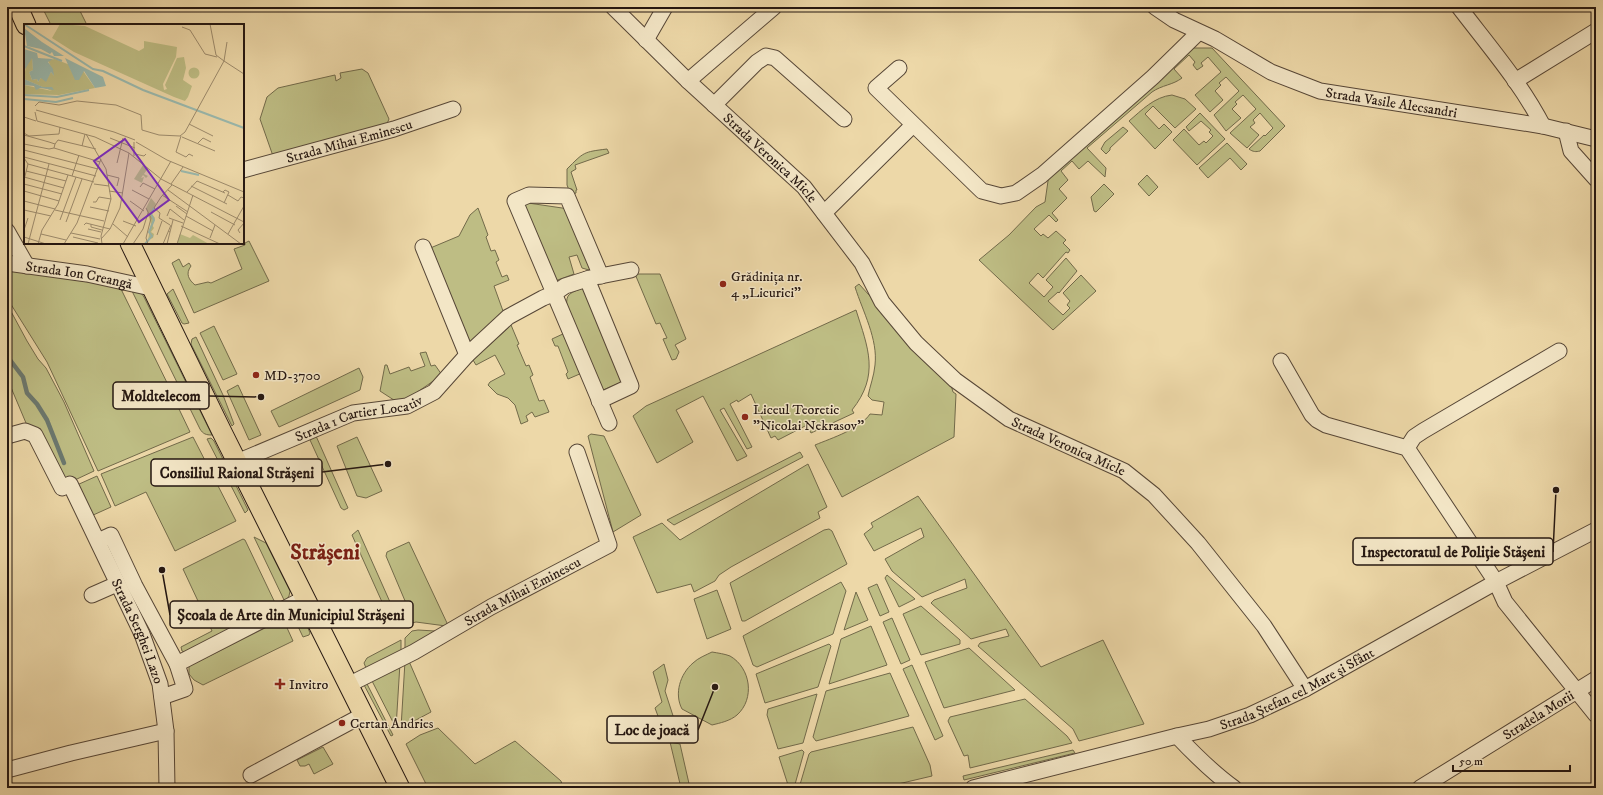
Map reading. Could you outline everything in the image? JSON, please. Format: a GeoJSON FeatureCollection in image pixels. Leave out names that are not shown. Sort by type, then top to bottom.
{"type":"FeatureCollection","features":[{"type":"Feature","properties":{"kind":"main road"},"geometry":{"type":"LineString","coordinates":[[18,7],[26,24]]}},
{"type":"Feature","properties":{"kind":"main road"},"geometry":{"type":"LineString","coordinates":[[130,244],[237,462],[400,788]]}},
{"type":"Feature","properties":{"kind":"street","name":"Strada Veronica Micle"},"geometry":{"type":"LineString","coordinates":[[613,7],[688,81],[804,187],[862,263],[882,302],[916,343],[955,380],[1009,419],[1124,472],[1154,495],[1198,543],[1264,626],[1305,689]]}},
{"type":"Feature","properties":{"kind":"street"},"geometry":{"type":"LineString","coordinates":[[646,40],[665,7]]}},
{"type":"Feature","properties":{"kind":"street"},"geometry":{"type":"LineString","coordinates":[[688,81],[774,7]]}},
{"type":"Feature","properties":{"kind":"street","name":"Strada Vasile Alecsandri"},"geometry":{"type":"LineString","coordinates":[[1155,7],[1174,20],[1215,40],[1271,72],[1320,91],[1543,126],[1566,130],[1596,139]]}},
{"type":"Feature","properties":{"kind":"street"},"geometry":{"type":"LineString","coordinates":[[1459,7],[1515,81],[1533,107],[1543,126]]}},
{"type":"Feature","properties":{"kind":"street"},"geometry":{"type":"LineString","coordinates":[[1515,81],[1596,31]]}},
{"type":"Feature","properties":{"kind":"street"},"geometry":{"type":"LineString","coordinates":[[899,68],[876,88],[982,191],[1001,196],[1016,194],[1042,175],[1153,77],[1198,33]]}},
{"type":"Feature","properties":{"kind":"street","name":"Strada Veronica Micle"},"geometry":{"type":"LineString","coordinates":[[714,104],[757,62],[766,56],[775,58],[844,119]]}},
{"type":"Feature","properties":{"kind":"street","name":"Strada Mihai Eminescu"},"geometry":{"type":"LineString","coordinates":[[244,170],[394,129],[453,109]]}},
{"type":"Feature","properties":{"kind":"street","name":"Strada Veronica Micle"},"geometry":{"type":"LineString","coordinates":[[824,213],[913,125]]}},
{"type":"Feature","properties":{"kind":"street"},"geometry":{"type":"LineString","coordinates":[[1566,130],[1571,151],[1596,179]]}},
{"type":"Feature","properties":{"kind":"street"},"geometry":{"type":"LineString","coordinates":[[599,401],[631,386],[567,196],[529,195],[516,202],[599,401],[609,423]]}},
{"type":"Feature","properties":{"kind":"street"},"geometry":{"type":"LineString","coordinates":[[7,231],[27,266]]}},
{"type":"Feature","properties":{"kind":"street"},"geometry":{"type":"LineString","coordinates":[[423,248],[467,355]]}},
{"type":"Feature","properties":{"kind":"street","name":"Strada Ion Creangă"},"geometry":{"type":"LineString","coordinates":[[7,263],[87,274],[151,288]]}},
{"type":"Feature","properties":{"kind":"street","name":"Strada 1 Cartier Locativ"},"geometry":{"type":"LineString","coordinates":[[237,462],[353,413],[407,406],[434,392],[467,355],[508,318],[543,298],[555,293],[564,286],[594,277],[631,270]]}},
{"type":"Feature","properties":{"kind":"street"},"geometry":{"type":"LineString","coordinates":[[1407,448],[1414,437],[1423,430],[1560,351]]}},
{"type":"Feature","properties":{"kind":"street"},"geometry":{"type":"LineString","coordinates":[[1281,361],[1312,415],[1317,420],[1326,425],[1407,448],[1496,582],[1505,602],[1596,715]]}},
{"type":"Feature","properties":{"kind":"street","name":"Strada Serghei Lazo"},"geometry":{"type":"LineString","coordinates":[[7,436],[25,431],[35,435],[98,541],[117,584],[142,634],[160,684],[166,731],[167,788]]}},
{"type":"Feature","properties":{"kind":"street","name":"Strada Mihai Eminescu"},"geometry":{"type":"LineString","coordinates":[[348,685],[414,652],[491,607],[610,545],[577,452]]}},
{"type":"Feature","properties":{"kind":"street","name":"Strada Ștefan cel Mare și Sfânt"},"geometry":{"type":"LineString","coordinates":[[973,788],[1178,736],[1209,730],[1250,715],[1305,689],[1496,582],[1596,530]]}},
{"type":"Feature","properties":{"kind":"street"},"geometry":{"type":"LineString","coordinates":[[98,541],[111,535],[135,586],[176,664],[185,689],[162,697]]}},
{"type":"Feature","properties":{"kind":"street"},"geometry":{"type":"LineString","coordinates":[[92,595],[117,584]]}},
{"type":"Feature","properties":{"kind":"street"},"geometry":{"type":"LineString","coordinates":[[176,664],[305,598]]}},
{"type":"Feature","properties":{"kind":"street","name":"Stradela Morii"},"geometry":{"type":"LineString","coordinates":[[1420,788],[1596,679]]}},
{"type":"Feature","properties":{"kind":"street"},"geometry":{"type":"LineString","coordinates":[[251,775],[363,715]]}},
{"type":"Feature","properties":{"kind":"street"},"geometry":{"type":"LineString","coordinates":[[7,770],[71,753],[166,731]]}},
{"type":"Feature","properties":{"kind":"street"},"geometry":{"type":"LineString","coordinates":[[1178,736],[1218,783],[1234,788]]}},
{"type":"Feature","properties":{"kind":"shaded area"},"geometry":{"type":"Polygon","coordinates":[[[42,7],[78,7],[86,24],[50,24],[42,7]]]}},
{"type":"Feature","properties":{"kind":"shaded area"},"geometry":{"type":"Polygon","coordinates":[[[1191,48],[1212,48],[1285,126],[1260,151],[1252,151],[1249,149],[1273,128],[1260,113],[1253,120],[1255,123],[1250,127],[1259,135],[1247,148],[1230,133],[1256,109],[1243,95],[1235,102],[1237,104],[1232,109],[1241,118],[1226,131],[1214,115],[1239,91],[1226,77],[1219,83],[1221,85],[1215,91],[1223,100],[1210,112],[1195,95],[1221,72],[1208,57],[1201,63],[1203,66],[1197,70],[1193,65],[1195,62],[1189,55],[1174,69],[1182,78],[1152,92],[1087,148],[1106,168],[1105,177],[1088,161],[1079,169],[1072,161],[1061,171],[1068,180],[1059,189],[1067,198],[1052,213],[1058,220],[1056,222],[1049,215],[1034,229],[1041,236],[1043,234],[1048,238],[1056,231],[1066,240],[1063,243],[1070,250],[1068,253],[1066,252],[1043,278],[1038,273],[1029,283],[1044,297],[1053,287],[1046,280],[1066,258],[1077,271],[1059,293],[1058,292],[1048,301],[1063,315],[1070,308],[1067,305],[1070,301],[1063,293],[1081,275],[1096,291],[1053,330],[979,260],[1009,235],[1036,207],[1045,202],[1049,174],[1191,48]]]}},
{"type":"Feature","properties":{"kind":"shaded area"},"geometry":{"type":"Polygon","coordinates":[[[362,69],[368,73],[389,119],[386,126],[273,156],[260,119],[267,97],[278,88],[335,75],[336,81],[341,78],[340,73],[362,69]]]}},
{"type":"Feature","properties":{"kind":"shaded area"},"geometry":{"type":"Polygon","coordinates":[[[1172,95],[1185,99],[1196,109],[1175,128],[1153,106],[1145,114],[1159,129],[1164,124],[1172,132],[1155,149],[1129,121],[1154,101],[1172,95]]]}},
{"type":"Feature","properties":{"kind":"shaded area"},"geometry":{"type":"Polygon","coordinates":[[[1200,113],[1225,139],[1197,165],[1173,140],[1184,129],[1199,145],[1204,141],[1206,143],[1213,136],[1209,132],[1211,130],[1201,121],[1189,131],[1186,127],[1200,113]]]}},
{"type":"Feature","properties":{"kind":"shaded area"},"geometry":{"type":"Polygon","coordinates":[[[1123,127],[1128,131],[1110,148],[1106,154],[1101,149],[1105,142],[1123,127]]]}},
{"type":"Feature","properties":{"kind":"shaded area"},"geometry":{"type":"Polygon","coordinates":[[[1227,143],[1247,164],[1241,170],[1230,158],[1208,178],[1199,168],[1227,143]]]}},
{"type":"Feature","properties":{"kind":"shaded area"},"geometry":{"type":"Polygon","coordinates":[[[607,149],[609,153],[575,165],[576,169],[571,172],[577,190],[576,193],[571,195],[567,185],[567,169],[577,159],[588,152],[607,149]]]}},
{"type":"Feature","properties":{"kind":"shaded area"},"geometry":{"type":"Polygon","coordinates":[[[1147,175],[1158,187],[1149,196],[1138,184],[1147,175]]]}},
{"type":"Feature","properties":{"kind":"shaded area"},"geometry":{"type":"Polygon","coordinates":[[[1104,184],[1114,194],[1096,212],[1094,211],[1091,197],[1104,184]]]}},
{"type":"Feature","properties":{"kind":"shaded area"},"geometry":{"type":"Polygon","coordinates":[[[528,203],[569,209],[592,264],[589,270],[582,268],[577,255],[569,257],[574,274],[555,281],[523,207],[528,203]]]}},
{"type":"Feature","properties":{"kind":"shaded area"},"geometry":{"type":"Polygon","coordinates":[[[478,208],[488,235],[486,237],[491,251],[495,250],[499,260],[496,262],[502,277],[507,275],[509,280],[494,286],[503,311],[469,346],[428,249],[459,236],[470,215],[478,208]]]}},
{"type":"Feature","properties":{"kind":"shaded area"},"geometry":{"type":"Polygon","coordinates":[[[249,241],[269,281],[194,313],[172,263],[179,259],[183,267],[189,263],[191,266],[188,272],[188,277],[195,285],[208,282],[211,283],[242,269],[234,249],[245,245],[245,243],[249,241]]]}},
{"type":"Feature","properties":{"kind":"shaded area"},"geometry":{"type":"Polygon","coordinates":[[[7,269],[120,287],[178,405],[181,408],[179,409],[190,432],[98,471],[47,362],[7,298],[7,269]]]}},
{"type":"Feature","properties":{"kind":"shaded area"},"geometry":{"type":"Polygon","coordinates":[[[635,274],[660,274],[686,339],[675,345],[679,352],[676,359],[672,360],[663,339],[667,338],[660,323],[656,324],[635,274]]]}},
{"type":"Feature","properties":{"kind":"shaded area"},"geometry":{"type":"Polygon","coordinates":[[[859,284],[951,385],[953,392],[956,394],[954,437],[842,497],[815,445],[853,429],[870,414],[882,415],[884,402],[872,400],[868,396],[874,369],[875,355],[872,335],[855,287],[859,284]]]}},
{"type":"Feature","properties":{"kind":"shaded area"},"geometry":{"type":"Polygon","coordinates":[[[583,288],[624,381],[601,391],[567,307],[568,296],[583,288]]]}},
{"type":"Feature","properties":{"kind":"shaded area"},"geometry":{"type":"Polygon","coordinates":[[[131,289],[142,294],[144,297],[212,435],[205,434],[200,429],[131,289]]]}},
{"type":"Feature","properties":{"kind":"shaded area"},"geometry":{"type":"Polygon","coordinates":[[[173,289],[189,323],[182,323],[167,294],[173,289]]]}},
{"type":"Feature","properties":{"kind":"shaded area"},"geometry":{"type":"Polygon","coordinates":[[[7,304],[27,341],[38,359],[46,368],[64,402],[94,471],[77,479],[66,479],[36,430],[26,423],[7,378],[7,304]]]}},
{"type":"Feature","properties":{"kind":"shaded area"},"geometry":{"type":"Polygon","coordinates":[[[856,310],[867,349],[869,373],[861,397],[852,410],[854,413],[811,433],[807,425],[778,440],[775,436],[771,438],[751,394],[738,402],[737,400],[730,404],[752,447],[747,449],[724,408],[720,410],[747,456],[737,461],[703,396],[676,410],[693,442],[657,463],[633,416],[646,406],[856,310]]]}},
{"type":"Feature","properties":{"kind":"shaded area"},"geometry":{"type":"Polygon","coordinates":[[[511,325],[519,344],[517,345],[526,366],[529,365],[533,375],[530,377],[539,401],[544,400],[549,412],[535,417],[532,412],[526,416],[528,421],[521,424],[515,405],[508,398],[497,394],[488,385],[490,382],[505,374],[495,355],[476,365],[473,360],[511,325]]]}},
{"type":"Feature","properties":{"kind":"shaded area"},"geometry":{"type":"Polygon","coordinates":[[[214,326],[237,374],[223,380],[200,333],[214,326]]]}},
{"type":"Feature","properties":{"kind":"shaded area"},"geometry":{"type":"Polygon","coordinates":[[[565,333],[582,373],[568,379],[566,374],[568,372],[558,346],[555,346],[552,339],[565,333]]]}},
{"type":"Feature","properties":{"kind":"shaded area"},"geometry":{"type":"Polygon","coordinates":[[[196,337],[223,395],[234,424],[232,426],[191,344],[192,339],[196,337]]]}},
{"type":"Feature","properties":{"kind":"shaded area"},"geometry":{"type":"Polygon","coordinates":[[[426,352],[431,366],[435,365],[442,375],[400,404],[380,391],[385,365],[387,365],[390,374],[409,367],[411,371],[425,366],[420,353],[426,352]]]}},
{"type":"Feature","properties":{"kind":"shaded area"},"geometry":{"type":"Polygon","coordinates":[[[359,368],[363,377],[360,390],[279,427],[271,411],[359,368]]]}},
{"type":"Feature","properties":{"kind":"shaded area"},"geometry":{"type":"Polygon","coordinates":[[[238,385],[261,435],[249,440],[227,391],[238,385]]]}},
{"type":"Feature","properties":{"kind":"shaded area"},"geometry":{"type":"Polygon","coordinates":[[[591,434],[604,436],[641,515],[613,532],[588,436],[591,434]]]}},
{"type":"Feature","properties":{"kind":"shaded area"},"geometry":{"type":"Polygon","coordinates":[[[316,436],[348,508],[344,510],[341,508],[310,440],[316,436]]]}},
{"type":"Feature","properties":{"kind":"shaded area"},"geometry":{"type":"Polygon","coordinates":[[[193,437],[236,521],[175,551],[146,492],[115,506],[101,474],[193,437]]]}},
{"type":"Feature","properties":{"kind":"shaded area"},"geometry":{"type":"Polygon","coordinates":[[[357,437],[382,491],[366,498],[357,496],[337,446],[357,437]]]}},
{"type":"Feature","properties":{"kind":"shaded area"},"geometry":{"type":"Polygon","coordinates":[[[211,438],[214,441],[248,510],[245,513],[207,439],[211,438]]]}},
{"type":"Feature","properties":{"kind":"shaded area"},"geometry":{"type":"Polygon","coordinates":[[[800,452],[803,457],[674,525],[667,520],[800,452]]]}},
{"type":"Feature","properties":{"kind":"shaded area"},"geometry":{"type":"Polygon","coordinates":[[[808,464],[827,507],[818,512],[820,518],[731,567],[719,575],[715,581],[694,592],[691,584],[657,593],[633,537],[662,523],[680,540],[808,464]]]}},
{"type":"Feature","properties":{"kind":"shaded area"},"geometry":{"type":"Polygon","coordinates":[[[97,476],[111,507],[91,516],[77,485],[97,476]]]}},
{"type":"Feature","properties":{"kind":"shaded area"},"geometry":{"type":"Polygon","coordinates":[[[918,496],[1041,667],[1103,640],[1144,724],[1079,741],[1073,729],[978,646],[980,643],[1009,636],[1006,629],[971,639],[931,603],[934,600],[967,588],[965,579],[922,597],[892,571],[885,559],[924,537],[921,528],[874,551],[864,534],[873,527],[871,523],[918,496]]]}},
{"type":"Feature","properties":{"kind":"shaded area"},"geometry":{"type":"Polygon","coordinates":[[[829,529],[832,531],[847,564],[745,621],[742,621],[730,583],[824,530],[829,529]]]}},
{"type":"Feature","properties":{"kind":"shaded area"},"geometry":{"type":"Polygon","coordinates":[[[358,530],[398,620],[395,623],[391,622],[352,535],[358,530]]]}},
{"type":"Feature","properties":{"kind":"shaded area"},"geometry":{"type":"Polygon","coordinates":[[[254,537],[266,543],[290,591],[285,602],[254,537]]]}},
{"type":"Feature","properties":{"kind":"shaded area"},"geometry":{"type":"Polygon","coordinates":[[[243,539],[245,540],[277,607],[187,653],[182,651],[181,647],[212,631],[183,569],[243,539]]]}},
{"type":"Feature","properties":{"kind":"shaded area"},"geometry":{"type":"Polygon","coordinates":[[[409,542],[447,623],[446,626],[416,622],[412,623],[411,615],[386,556],[387,552],[409,542]]]}},
{"type":"Feature","properties":{"kind":"shaded area"},"geometry":{"type":"Polygon","coordinates":[[[887,575],[915,599],[899,607],[885,578],[887,575]]]}},
{"type":"Feature","properties":{"kind":"shaded area"},"geometry":{"type":"Polygon","coordinates":[[[841,582],[846,591],[833,634],[757,667],[753,665],[743,636],[841,582]]]}},
{"type":"Feature","properties":{"kind":"shaded area"},"geometry":{"type":"Polygon","coordinates":[[[877,584],[889,612],[880,616],[868,588],[877,584]]]}},
{"type":"Feature","properties":{"kind":"shaded area"},"geometry":{"type":"Polygon","coordinates":[[[717,590],[731,629],[707,639],[694,599],[717,590]]]}},
{"type":"Feature","properties":{"kind":"shaded area"},"geometry":{"type":"Polygon","coordinates":[[[856,592],[868,620],[844,630],[856,592]]]}},
{"type":"Feature","properties":{"kind":"shaded area"},"geometry":{"type":"Polygon","coordinates":[[[921,606],[960,640],[960,644],[921,655],[903,614],[921,606]]]}},
{"type":"Feature","properties":{"kind":"shaded area"},"geometry":{"type":"Polygon","coordinates":[[[292,614],[300,616],[304,620],[310,633],[309,635],[303,637],[292,614]]]}},
{"type":"Feature","properties":{"kind":"shaded area"},"geometry":{"type":"Polygon","coordinates":[[[892,618],[910,660],[901,664],[883,622],[892,618]]]}},
{"type":"Feature","properties":{"kind":"shaded area"},"geometry":{"type":"Polygon","coordinates":[[[283,619],[293,641],[203,685],[194,680],[189,674],[189,666],[283,619]]]}},
{"type":"Feature","properties":{"kind":"shaded area"},"geometry":{"type":"Polygon","coordinates":[[[871,626],[887,665],[829,684],[841,639],[871,626]]]}},
{"type":"Feature","properties":{"kind":"shaded area"},"geometry":{"type":"Polygon","coordinates":[[[412,631],[435,631],[405,650],[405,638],[412,631]]]}},
{"type":"Feature","properties":{"kind":"shaded area"},"geometry":{"type":"Polygon","coordinates":[[[401,640],[401,652],[366,668],[364,663],[367,658],[401,640]]]}},
{"type":"Feature","properties":{"kind":"shaded area"},"geometry":{"type":"Polygon","coordinates":[[[829,644],[831,646],[818,687],[765,703],[756,674],[829,644]]]}},
{"type":"Feature","properties":{"kind":"shaded area"},"geometry":{"type":"Polygon","coordinates":[[[969,648],[1015,690],[944,708],[925,662],[969,648]]]}},
{"type":"Feature","properties":{"kind":"shaded area"},"geometry":{"type":"Polygon","coordinates":[[[712,652],[730,656],[737,661],[746,676],[748,692],[743,708],[737,715],[722,723],[712,725],[682,709],[679,691],[682,678],[688,668],[697,660],[712,652]]]}},
{"type":"Feature","properties":{"kind":"shaded area"},"geometry":{"type":"Polygon","coordinates":[[[408,659],[431,712],[401,728],[405,661],[408,659]]]}},
{"type":"Feature","properties":{"kind":"shaded area"},"geometry":{"type":"Polygon","coordinates":[[[400,663],[396,728],[370,677],[400,663]]]}},
{"type":"Feature","properties":{"kind":"shaded area"},"geometry":{"type":"Polygon","coordinates":[[[664,664],[668,680],[665,691],[676,725],[669,729],[662,727],[655,708],[662,702],[653,672],[664,664]]]}},
{"type":"Feature","properties":{"kind":"shaded area"},"geometry":{"type":"Polygon","coordinates":[[[912,665],[943,736],[935,740],[903,669],[912,665]]]}},
{"type":"Feature","properties":{"kind":"shaded area"},"geometry":{"type":"Polygon","coordinates":[[[890,673],[909,716],[816,741],[813,737],[826,691],[890,673]]]}},
{"type":"Feature","properties":{"kind":"shaded area"},"geometry":{"type":"Polygon","coordinates":[[[366,682],[393,735],[391,736],[363,683],[366,682]]]}},
{"type":"Feature","properties":{"kind":"shaded area"},"geometry":{"type":"Polygon","coordinates":[[[817,694],[803,743],[778,749],[767,715],[768,709],[817,694]]]}},
{"type":"Feature","properties":{"kind":"shaded area"},"geometry":{"type":"Polygon","coordinates":[[[1025,699],[1067,736],[1072,743],[970,768],[968,755],[964,756],[948,721],[950,717],[1025,699]]]}},
{"type":"Feature","properties":{"kind":"shaded area"},"geometry":{"type":"Polygon","coordinates":[[[913,727],[930,765],[932,776],[881,788],[799,788],[809,754],[811,752],[913,727]]]}},
{"type":"Feature","properties":{"kind":"shaded area"},"geometry":{"type":"Polygon","coordinates":[[[438,728],[475,764],[515,741],[561,781],[563,788],[428,788],[406,744],[420,735],[438,728]]]}},
{"type":"Feature","properties":{"kind":"shaded area"},"geometry":{"type":"Polygon","coordinates":[[[670,742],[680,744],[690,788],[681,788],[670,742]]]}},
{"type":"Feature","properties":{"kind":"shaded area"},"geometry":{"type":"Polygon","coordinates":[[[323,747],[333,764],[314,774],[309,764],[300,766],[297,760],[323,747]]]}},
{"type":"Feature","properties":{"kind":"shaded area"},"geometry":{"type":"Polygon","coordinates":[[[802,750],[804,752],[794,788],[789,788],[779,757],[802,750]]]}},
{"type":"Feature","properties":{"kind":"shaded area"},"geometry":{"type":"Polygon","coordinates":[[[1073,750],[1075,753],[964,780],[963,776],[1073,750]]]}},
{"type":"Feature","properties":{"kind":"waterway"},"geometry":{"type":"LineString","coordinates":[[7,356],[23,377],[27,393],[37,404],[47,420],[64,463]]}},
{"type":"Feature","properties":{"kind":"place","name":"Grădinița nr. 4 „Licurici”"},"geometry":{"type":"Point","coordinates":[723,284]}},
{"type":"Feature","properties":{"kind":"place","name":"MD-3700"},"geometry":{"type":"Point","coordinates":[256,375]}},
{"type":"Feature","properties":{"kind":"place","name":"Moldtelecom"},"geometry":{"type":"Point","coordinates":[261,397]}},
{"type":"Feature","properties":{"kind":"place","name":"Liceul Teoretic \"Nicolai Nekrasov\""},"geometry":{"type":"Point","coordinates":[745,417]}},
{"type":"Feature","properties":{"kind":"place","name":"Consiliul Raional Strășeni"},"geometry":{"type":"Point","coordinates":[388,464]}},
{"type":"Feature","properties":{"kind":"place","name":"Inspectoratul de Poliție Stășeni"},"geometry":{"type":"Point","coordinates":[1556,490]}},
{"type":"Feature","properties":{"kind":"place","name":"Școala de Arte din Municipiul Strășeni"},"geometry":{"type":"Point","coordinates":[162,570]}},
{"type":"Feature","properties":{"kind":"place","name":"Invitro"},"geometry":{"type":"Point","coordinates":[280,684]}},
{"type":"Feature","properties":{"kind":"place","name":"Loc de joacă"},"geometry":{"type":"Point","coordinates":[715,687]}},
{"type":"Feature","properties":{"kind":"place","name":"Certan Andries"},"geometry":{"type":"Point","coordinates":[342,723]}},
{"type":"Feature","properties":{"kind":"district","name":"Strășeni"},"geometry":{"type":"Point","coordinates":[325,551]}}]}
